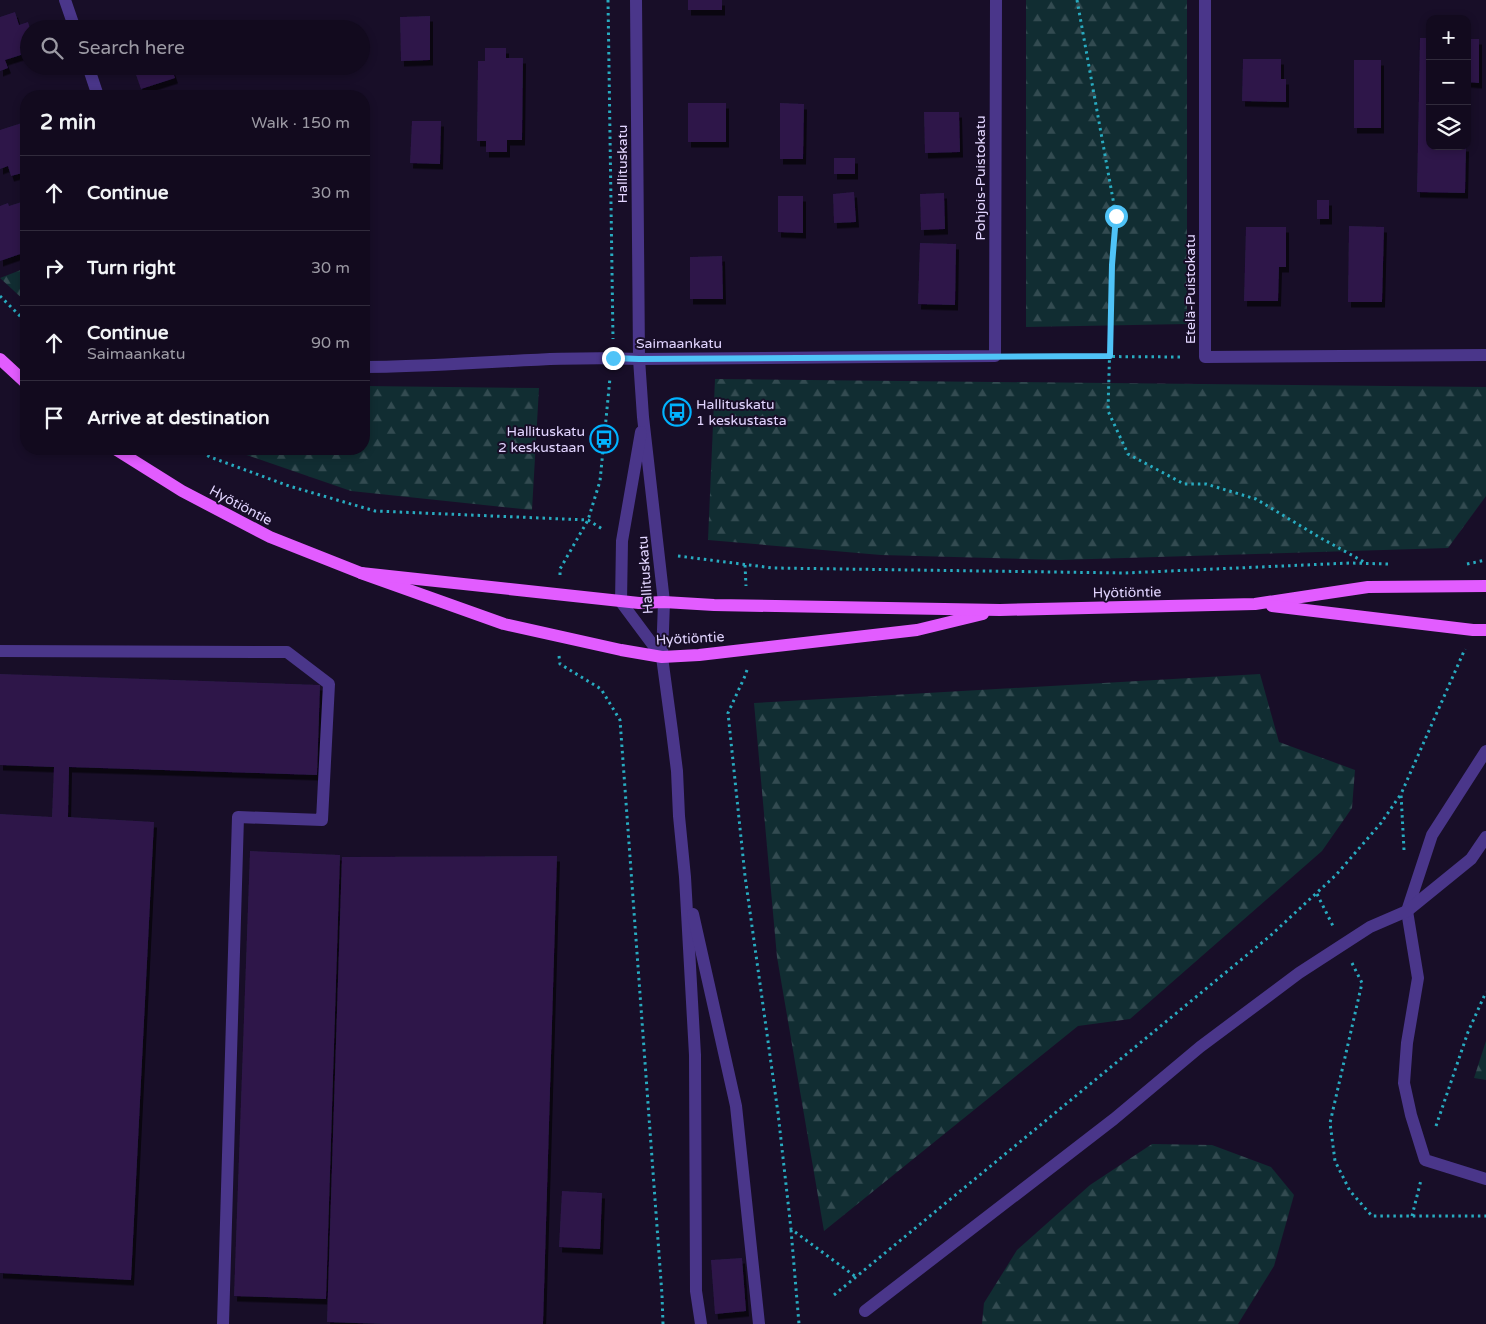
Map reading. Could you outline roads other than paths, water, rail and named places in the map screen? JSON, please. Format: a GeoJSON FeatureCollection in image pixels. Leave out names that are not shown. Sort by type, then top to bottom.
{"type":"FeatureCollection","features":[{"type":"Feature","properties":{"kind":"main road"},"geometry":{"type":"LineString","coordinates":[[0,358],[20,377]]}},
{"type":"Feature","properties":{"kind":"main road","name":"Hyötiöntie"},"geometry":{"type":"LineString","coordinates":[[125,455],[182,491],[270,537],[361,573],[504,624],[621,650],[662,657],[699,655],[917,630],[1000,610]]}},
{"type":"Feature","properties":{"kind":"main road","name":"Hyötiöntie"},"geometry":{"type":"LineString","coordinates":[[361,573],[621,602],[1000,610],[1255,604],[1368,587],[1486,586]]}},
{"type":"Feature","properties":{"kind":"main road","name":"Hyötiöntie"},"geometry":{"type":"LineString","coordinates":[[1255,604],[1480,630]]}},
{"type":"Feature","properties":{"kind":"street"},"geometry":{"type":"LineString","coordinates":[[65,0],[72,20]]}},
{"type":"Feature","properties":{"kind":"street","name":"Hallituskatu"},"geometry":{"type":"LineString","coordinates":[[636,0],[639,359],[643,417],[664,602],[662,657]]}},
{"type":"Feature","properties":{"kind":"street","name":"Pohjois-Puistokatu"},"geometry":{"type":"LineString","coordinates":[[995,356],[996,0]]}},
{"type":"Feature","properties":{"kind":"street","name":"Etelä-Puistokatu"},"geometry":{"type":"LineString","coordinates":[[1205,0],[1205,357],[1486,355]]}},
{"type":"Feature","properties":{"kind":"street"},"geometry":{"type":"LineString","coordinates":[[91,75],[96,90]]}},
{"type":"Feature","properties":{"kind":"street","name":"Saimaankatu"},"geometry":{"type":"LineString","coordinates":[[370,367],[591,358],[995,356]]}},
{"type":"Feature","properties":{"kind":"street","name":"Hallituskatu"},"geometry":{"type":"LineString","coordinates":[[643,417],[622,541],[621,602],[662,657]]}},
{"type":"Feature","properties":{"kind":"street"},"geometry":{"type":"LineString","coordinates":[[0,651],[287,652],[329,684],[322,820],[238,817],[223,1324]]}},
{"type":"Feature","properties":{"kind":"street"},"geometry":{"type":"LineString","coordinates":[[662,657],[677,771],[685,878],[695,1055],[696,1291],[701,1324]]}},
{"type":"Feature","properties":{"kind":"street"},"geometry":{"type":"LineString","coordinates":[[1486,751],[1432,835],[1408,912],[1418,978],[1407,1043],[1404,1083],[1411,1115],[1425,1160],[1486,1179]]}},
{"type":"Feature","properties":{"kind":"street"},"geometry":{"type":"LineString","coordinates":[[865,1311],[1114,1119],[1200,1047],[1299,973],[1370,927],[1408,912],[1471,859],[1486,837]]}},
{"type":"Feature","properties":{"kind":"street"},"geometry":{"type":"LineString","coordinates":[[685,878],[736,1106],[759,1324]]}},
{"type":"Feature","properties":{"kind":"place","name":"Hallituskatu 1 keskustasta"},"geometry":{"type":"Point","coordinates":[677,412]}},
{"type":"Feature","properties":{"kind":"place","name":"Hallituskatu 2 keskustaan"},"geometry":{"type":"Point","coordinates":[604,439]}}]}
